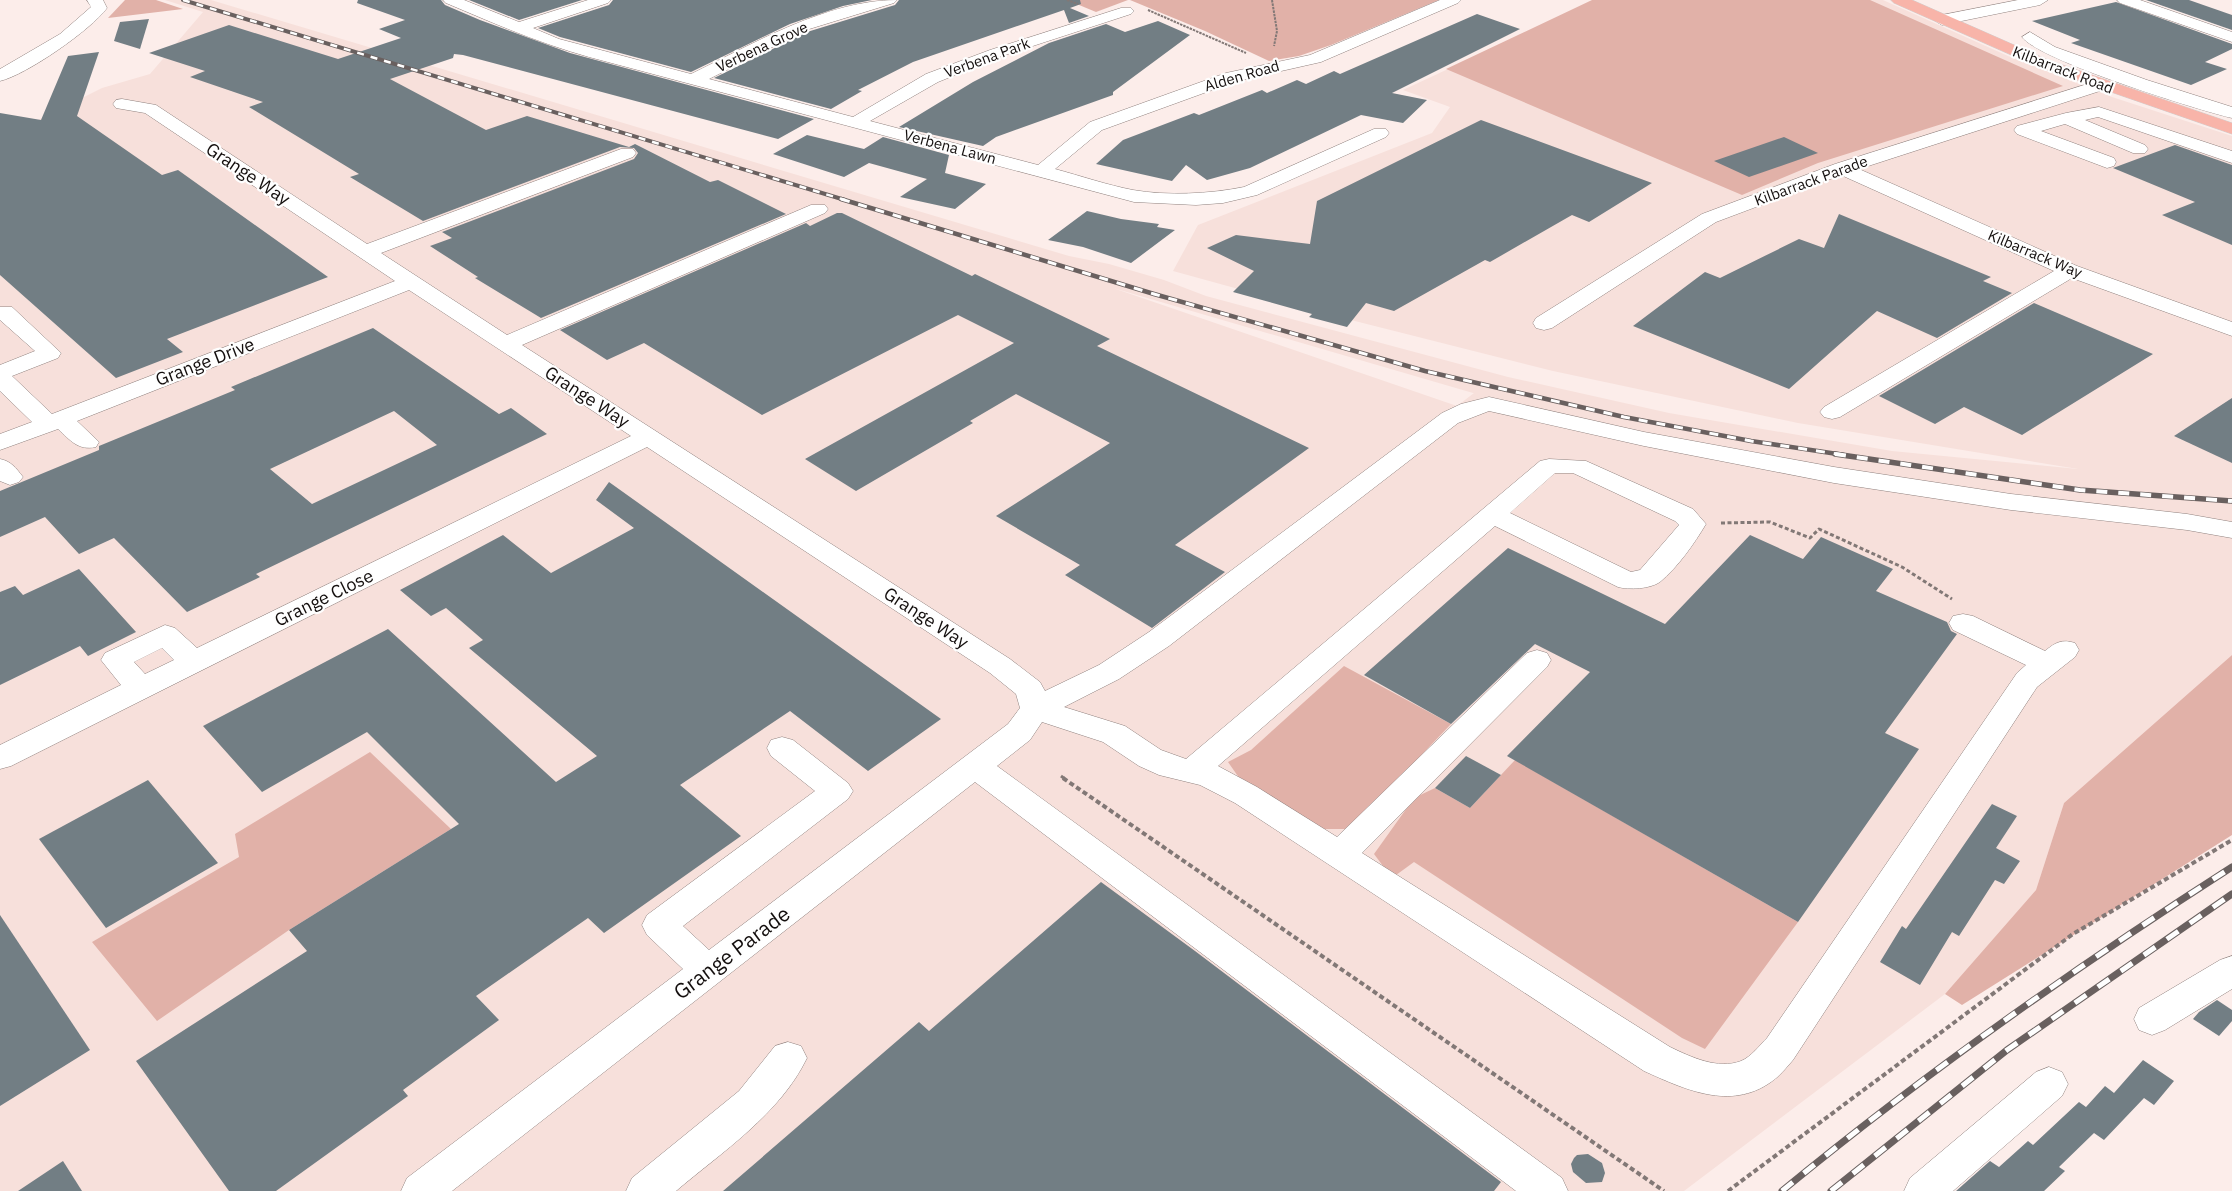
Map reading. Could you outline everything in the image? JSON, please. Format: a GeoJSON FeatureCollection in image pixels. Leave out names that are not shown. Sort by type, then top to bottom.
{"type":"FeatureCollection","features":[{"type":"Feature","properties":{"kind":"main road","name":"Kilbarrack Road"},"geometry":{"type":"LineString","coordinates":[[1899,0],[2042,63],[2100,85],[2232,129]]}},
{"type":"Feature","properties":{"kind":"street"},"geometry":{"type":"LineString","coordinates":[[0,76],[60,40],[90,19],[99,8],[95,0]]}},
{"type":"Feature","properties":{"kind":"street","name":"Verbena Lawn"},"geometry":{"type":"LineString","coordinates":[[451,0],[517,28],[595,54],[1134,196],[1196,199],[1223,197],[1250,191],[1380,133]]}},
{"type":"Feature","properties":{"kind":"street"},"geometry":{"type":"LineString","coordinates":[[517,28],[603,0]]}},
{"type":"Feature","properties":{"kind":"street","name":"Verbena Grove"},"geometry":{"type":"LineString","coordinates":[[693,80],[800,27],[889,0]]}},
{"type":"Feature","properties":{"kind":"street","name":"Alden Road"},"geometry":{"type":"LineString","coordinates":[[1042,171],[1096,126],[1232,77],[1275,66],[1314,59],[1453,0]]}},
{"type":"Feature","properties":{"kind":"street"},"geometry":{"type":"LineString","coordinates":[[1942,20],[2040,0]]}},
{"type":"Feature","properties":{"kind":"street"},"geometry":{"type":"LineString","coordinates":[[2125,0],[2232,37]]}},
{"type":"Feature","properties":{"kind":"street","name":"Verbena Park"},"geometry":{"type":"LineString","coordinates":[[856,122],[932,78],[996,53],[1126,11]]}},
{"type":"Feature","properties":{"kind":"street","name":"Kilbarrack Road"},"geometry":{"type":"LineString","coordinates":[[2030,37],[2049,50],[2141,84],[2232,113]]}},
{"type":"Feature","properties":{"kind":"street","name":"Kilbarrack Parade"},"geometry":{"type":"LineString","coordinates":[[1544,323],[1709,218],[1842,168],[2100,85]]}},
{"type":"Feature","properties":{"kind":"street","name":"Grange Way"},"geometry":{"type":"LineString","coordinates":[[122,104],[150,109],[410,282],[1000,666],[1030,689],[1035,709]]}},
{"type":"Feature","properties":{"kind":"street"},"geometry":{"type":"LineString","coordinates":[[2035,106],[2139,149]]}},
{"type":"Feature","properties":{"kind":"street"},"geometry":{"type":"LineString","coordinates":[[2107,162],[2023,130],[2066,118],[2099,112],[2232,158]]}},
{"type":"Feature","properties":{"kind":"street"},"geometry":{"type":"LineString","coordinates":[[365,252],[627,153]]}},
{"type":"Feature","properties":{"kind":"street","name":"Kilbarrack Way"},"geometry":{"type":"LineString","coordinates":[[1842,168],[1969,219],[2070,270],[2232,329]]}},
{"type":"Feature","properties":{"kind":"street"},"geometry":{"type":"LineString","coordinates":[[505,344],[818,209]]}},
{"type":"Feature","properties":{"kind":"street"},"geometry":{"type":"LineString","coordinates":[[1832,412],[2070,270]]}},
{"type":"Feature","properties":{"kind":"street","name":"Grange Drive"},"geometry":{"type":"LineString","coordinates":[[0,443],[410,282]]}},
{"type":"Feature","properties":{"kind":"street"},"geometry":{"type":"LineString","coordinates":[[0,313],[4,312],[50,354],[0,373]]}},
{"type":"Feature","properties":{"kind":"street"},"geometry":{"type":"LineString","coordinates":[[0,378],[55,421],[87,442]]}},
{"type":"Feature","properties":{"kind":"street"},"geometry":{"type":"LineString","coordinates":[[1035,709],[1109,672],[1159,639],[1450,418],[1469,409],[1489,404],[1644,439],[1834,475],[2011,502],[2187,522],[2232,530]]}},
{"type":"Feature","properties":{"kind":"street","name":"Grange Close"},"geometry":{"type":"LineString","coordinates":[[0,758],[648,437]]}},
{"type":"Feature","properties":{"kind":"street"},"geometry":{"type":"LineString","coordinates":[[1193,770],[1549,466],[1577,466],[1684,515],[1693,524],[1683,540],[1649,577],[1628,581],[1493,515]]}},
{"type":"Feature","properties":{"kind":"street"},"geometry":{"type":"LineString","coordinates":[[1035,709],[1114,734],[1150,758],[1164,764],[1208,774],[1246,795],[1340,854],[1657,1058],[1693,1075],[1725,1082],[1755,1072],[1780,1049],[2027,680],[2055,657],[2027,652],[1963,623]]}},
{"type":"Feature","properties":{"kind":"street"},"geometry":{"type":"LineString","coordinates":[[141,688],[115,660],[165,635],[194,662]]}},
{"type":"Feature","properties":{"kind":"street"},"geometry":{"type":"LineString","coordinates":[[1340,854],[1537,660]]}},
{"type":"Feature","properties":{"kind":"street","name":"Grange Parade"},"geometry":{"type":"LineString","coordinates":[[421,1191],[1019,732],[1035,709]]}},
{"type":"Feature","properties":{"kind":"street"},"geometry":{"type":"LineString","coordinates":[[708,971],[659,925],[837,791],[782,748]]}},
{"type":"Feature","properties":{"kind":"street"},"geometry":{"type":"LineString","coordinates":[[975,766],[1548,1191]]}},
{"type":"Feature","properties":{"kind":"street"},"geometry":{"type":"LineString","coordinates":[[2152,1019],[2232,971]]}},
{"type":"Feature","properties":{"kind":"street"},"geometry":{"type":"LineString","coordinates":[[646,1191],[752,1102],[788,1058]]}},
{"type":"Feature","properties":{"kind":"street"},"geometry":{"type":"LineString","coordinates":[[1924,1191],[2049,1084]]}},
{"type":"Feature","properties":{"kind":"path"},"geometry":{"type":"LineString","coordinates":[[1272,0],[1277,31],[1272,58],[1275,66]]}},
{"type":"Feature","properties":{"kind":"path"},"geometry":{"type":"LineString","coordinates":[[1148,10],[1275,66]]}},
{"type":"Feature","properties":{"kind":"path"},"geometry":{"type":"LineString","coordinates":[[1693,524],[1770,522],[1810,538],[1819,529],[1902,567],[1938,592],[1974,610],[1963,623]]}},
{"type":"Feature","properties":{"kind":"path"},"geometry":{"type":"LineString","coordinates":[[1061,776],[1664,1191]]}},
{"type":"Feature","properties":{"kind":"path"},"geometry":{"type":"LineString","coordinates":[[1728,1191],[2072,934],[2232,840]]}},
{"type":"Feature","properties":{"kind":"shaded area"},"geometry":{"type":"Polygon","coordinates":[[[125,0],[156,0],[183,9],[108,18],[125,0]]]}},
{"type":"Feature","properties":{"kind":"shaded area"},"geometry":{"type":"Polygon","coordinates":[[[165,0],[211,0],[1069,256],[1109,264],[1164,280],[1206,296],[1508,377],[1669,413],[1892,451],[2078,469],[1798,423],[1553,371],[1343,318],[1173,271],[1198,225],[1432,133],[1450,107],[1403,90],[1596,0],[1883,0],[2008,56],[2112,97],[2232,136],[2232,655],[2064,803],[2036,890],[1945,994],[1684,1191],[0,1191],[0,139],[102,88],[150,74],[203,12],[165,0]],[[1113,288],[1457,406],[1474,393],[1113,288]]]}},
{"type":"Feature","properties":{"kind":"shaded area"},"geometry":{"type":"Polygon","coordinates":[[[1067,0],[1128,0],[1096,12],[1067,0]]]}},
{"type":"Feature","properties":{"kind":"shaded area"},"geometry":{"type":"Polygon","coordinates":[[[1130,0],[1439,0],[1331,45],[1299,56],[1269,61],[1205,31],[1130,0]]]}},
{"type":"Feature","properties":{"kind":"shaded area"},"geometry":{"type":"Polygon","coordinates":[[[1592,0],[1870,0],[2063,86],[1818,163],[1742,195],[1446,69],[1592,0]]]}},
{"type":"Feature","properties":{"kind":"shaded area"},"geometry":{"type":"Polygon","coordinates":[[[2232,655],[2232,835],[1962,1005],[1945,994],[2036,890],[2064,803],[2232,655]]]}},
{"type":"Feature","properties":{"kind":"shaded area"},"geometry":{"type":"Polygon","coordinates":[[[1344,666],[1451,724],[1351,829],[1314,829],[1242,782],[1228,762],[1251,750],[1344,666]]]}},
{"type":"Feature","properties":{"kind":"shaded area"},"geometry":{"type":"Polygon","coordinates":[[[370,752],[451,829],[289,930],[157,1021],[92,942],[239,857],[235,834],[370,752]]]}},
{"type":"Feature","properties":{"kind":"shaded area"},"geometry":{"type":"Polygon","coordinates":[[[1515,760],[1798,922],[1705,1049],[1682,1038],[1414,862],[1392,878],[1374,854],[1414,798],[1435,788],[1470,808],[1515,760]]]}},
{"type":"Feature","properties":{"kind":"building"},"geometry":{"type":"Polygon","coordinates":[[[358,0],[441,0],[445,5],[480,20],[570,53],[814,119],[778,139],[454,54],[453,58],[390,79],[486,130],[527,116],[629,147],[635,144],[710,182],[718,180],[786,214],[541,318],[475,278],[478,277],[430,246],[452,238],[442,232],[634,159],[638,153],[634,148],[620,147],[423,221],[350,177],[359,174],[249,107],[263,102],[190,77],[205,71],[149,53],[229,25],[338,59],[401,38],[379,29],[405,20],[357,3],[358,0]]]}},
{"type":"Feature","properties":{"kind":"building"},"geometry":{"type":"Polygon","coordinates":[[[469,0],[582,0],[519,20],[469,0]]]}},
{"type":"Feature","properties":{"kind":"building"},"geometry":{"type":"Polygon","coordinates":[[[613,0],[872,0],[843,6],[790,24],[691,72],[560,37],[538,28],[609,5],[613,0]]]}},
{"type":"Feature","properties":{"kind":"building"},"geometry":{"type":"Polygon","coordinates":[[[899,0],[1080,0],[1081,4],[1070,8],[1089,16],[1069,23],[1064,10],[913,62],[858,90],[862,91],[831,109],[714,78],[807,32],[895,5],[899,0]]]}},
{"type":"Feature","properties":{"kind":"building"},"geometry":{"type":"Polygon","coordinates":[[[2146,0],[2189,0],[2232,15],[2232,30],[2146,0]]]}},
{"type":"Feature","properties":{"kind":"building"},"geometry":{"type":"Polygon","coordinates":[[[2116,2],[2232,44],[2232,49],[2205,62],[2227,69],[2191,85],[2071,43],[2080,40],[2032,21],[2116,2]]]}},
{"type":"Feature","properties":{"kind":"building"},"geometry":{"type":"Polygon","coordinates":[[[1477,14],[1520,29],[1392,93],[1427,100],[1403,123],[1361,115],[1250,168],[1207,180],[1186,165],[1172,181],[1096,164],[1123,140],[1194,113],[1199,115],[1262,90],[1267,93],[1297,80],[1306,84],[1334,71],[1340,74],[1477,14]]]}},
{"type":"Feature","properties":{"kind":"building"},"geometry":{"type":"Polygon","coordinates":[[[149,19],[140,49],[114,41],[120,22],[149,19]]]}},
{"type":"Feature","properties":{"kind":"building"},"geometry":{"type":"Polygon","coordinates":[[[1158,21],[1190,35],[1113,92],[1113,95],[996,137],[983,146],[899,127],[973,82],[1049,43],[1106,24],[1125,32],[1158,21]]]}},
{"type":"Feature","properties":{"kind":"building"},"geometry":{"type":"Polygon","coordinates":[[[99,52],[77,116],[162,175],[178,170],[328,277],[167,339],[183,352],[116,378],[0,275],[0,113],[41,120],[68,56],[99,52]]]}},
{"type":"Feature","properties":{"kind":"building"},"geometry":{"type":"Polygon","coordinates":[[[1481,120],[1652,183],[1589,222],[1572,215],[1490,262],[1485,260],[1394,311],[1366,303],[1347,327],[1309,317],[1312,314],[1233,292],[1254,271],[1207,248],[1236,235],[1310,244],[1317,201],[1481,120]]]}},
{"type":"Feature","properties":{"kind":"building"},"geometry":{"type":"Polygon","coordinates":[[[807,135],[864,149],[883,137],[949,155],[945,173],[986,184],[955,209],[900,197],[927,179],[869,163],[844,177],[773,154],[807,135]]]}},
{"type":"Feature","properties":{"kind":"building"},"geometry":{"type":"Polygon","coordinates":[[[1784,137],[1818,153],[1749,177],[1714,161],[1784,137]]]}},
{"type":"Feature","properties":{"kind":"building"},"geometry":{"type":"Polygon","coordinates":[[[2175,145],[2232,165],[2232,245],[2162,215],[2195,202],[2113,168],[2175,145]]]}},
{"type":"Feature","properties":{"kind":"building"},"geometry":{"type":"Polygon","coordinates":[[[1087,211],[1121,219],[1159,224],[1157,227],[1175,230],[1131,263],[1083,247],[1048,240],[1087,211]]]}},
{"type":"Feature","properties":{"kind":"building"},"geometry":{"type":"Polygon","coordinates":[[[837,213],[842,213],[972,276],[975,274],[1110,339],[1097,346],[1309,448],[1175,545],[1225,572],[1152,628],[1065,575],[1080,565],[996,516],[1110,443],[1016,394],[970,421],[973,423],[856,491],[805,459],[1014,343],[958,315],[762,415],[644,343],[607,360],[560,330],[806,223],[810,226],[837,213]]]}},
{"type":"Feature","properties":{"kind":"building"},"geometry":{"type":"Polygon","coordinates":[[[1839,214],[1991,277],[1983,281],[2012,293],[1937,338],[1877,311],[1789,389],[1633,326],[1705,272],[1720,278],[1799,239],[1824,248],[1839,214]]]}},
{"type":"Feature","properties":{"kind":"building"},"geometry":{"type":"Polygon","coordinates":[[[2034,303],[2153,354],[2022,435],[1964,407],[1935,424],[1879,396],[2034,303]]]}},
{"type":"Feature","properties":{"kind":"building"},"geometry":{"type":"Polygon","coordinates":[[[373,328],[499,414],[511,408],[547,434],[256,574],[260,577],[187,612],[114,538],[79,554],[45,517],[0,537],[0,491],[99,450],[99,446],[235,390],[231,387],[373,328]],[[394,411],[270,469],[312,504],[437,445],[394,411]]]}},
{"type":"Feature","properties":{"kind":"building"},"geometry":{"type":"Polygon","coordinates":[[[2232,398],[2232,463],[2174,436],[2232,398]]]}},
{"type":"Feature","properties":{"kind":"building"},"geometry":{"type":"Polygon","coordinates":[[[609,482],[941,719],[868,771],[790,711],[680,785],[741,836],[604,933],[588,918],[476,996],[499,1020],[403,1090],[408,1096],[276,1191],[229,1191],[136,1061],[307,951],[289,930],[459,824],[367,732],[262,792],[203,726],[388,629],[556,782],[597,756],[469,648],[483,640],[446,608],[431,616],[400,590],[503,535],[551,573],[634,528],[596,500],[609,482]]]}},
{"type":"Feature","properties":{"kind":"building"},"geometry":{"type":"Polygon","coordinates":[[[1750,535],[1803,559],[1821,537],[1893,569],[1876,591],[1947,622],[1951,631],[1957,634],[1885,733],[1919,749],[1798,922],[1507,756],[1590,672],[1535,644],[1451,724],[1364,675],[1508,548],[1665,624],[1750,535]]]}},
{"type":"Feature","properties":{"kind":"building"},"geometry":{"type":"Polygon","coordinates":[[[79,569],[136,632],[88,656],[80,646],[0,685],[0,592],[15,586],[23,595],[79,569]]]}},
{"type":"Feature","properties":{"kind":"building"},"geometry":{"type":"Polygon","coordinates":[[[1466,756],[1501,775],[1470,808],[1435,788],[1466,756]]]}},
{"type":"Feature","properties":{"kind":"building"},"geometry":{"type":"Polygon","coordinates":[[[148,780],[218,863],[106,928],[39,839],[148,780]]]}},
{"type":"Feature","properties":{"kind":"building"},"geometry":{"type":"Polygon","coordinates":[[[1992,804],[2017,816],[1996,848],[2020,861],[2004,884],[1995,880],[1959,936],[1952,932],[1920,985],[1880,962],[1902,926],[1906,929],[1992,804]]]}},
{"type":"Feature","properties":{"kind":"building"},"geometry":{"type":"Polygon","coordinates":[[[1101,882],[1501,1182],[1494,1191],[723,1191],[919,1022],[929,1031],[1101,882]]]}},
{"type":"Feature","properties":{"kind":"building"},"geometry":{"type":"Polygon","coordinates":[[[0,915],[90,1050],[0,1106],[0,915]]]}},
{"type":"Feature","properties":{"kind":"building"},"geometry":{"type":"Polygon","coordinates":[[[2217,1000],[2232,1010],[2232,1021],[2219,1036],[2193,1019],[2199,1012],[2217,1000]]]}},
{"type":"Feature","properties":{"kind":"building"},"geometry":{"type":"Polygon","coordinates":[[[2143,1060],[2174,1081],[2154,1105],[2144,1098],[2104,1140],[2094,1133],[2059,1167],[2065,1171],[2044,1191],[1956,1191],[1990,1161],[1999,1167],[2028,1141],[2033,1145],[2079,1102],[2086,1107],[2105,1086],[2114,1093],[2143,1060]]]}},
{"type":"Feature","properties":{"kind":"building"},"geometry":{"type":"Polygon","coordinates":[[[1588,1154],[1602,1163],[1605,1173],[1602,1182],[1586,1183],[1573,1172],[1571,1164],[1574,1158],[1577,1155],[1588,1154]]]}},
{"type":"Feature","properties":{"kind":"building"},"geometry":{"type":"Polygon","coordinates":[[[63,1161],[82,1191],[18,1191],[63,1161]]]}},
{"type":"Feature","properties":{"kind":"railway"},"geometry":{"type":"LineString","coordinates":[[183,0],[845,200]]}},
{"type":"Feature","properties":{"kind":"railway"},"geometry":{"type":"LineString","coordinates":[[841,199],[1154,294],[1425,371],[1624,417],[1751,441],[1844,455]]}},
{"type":"Feature","properties":{"kind":"railway"},"geometry":{"type":"LineString","coordinates":[[1835,454],[2080,490],[2232,501]]}},
{"type":"Feature","properties":{"kind":"railway"},"geometry":{"type":"LineString","coordinates":[[1782,1191],[1836,1147],[2002,1022],[2116,943],[2232,867]]}},
{"type":"Feature","properties":{"kind":"railway"},"geometry":{"type":"LineString","coordinates":[[1831,1191],[2007,1050],[2232,894]]}}]}
